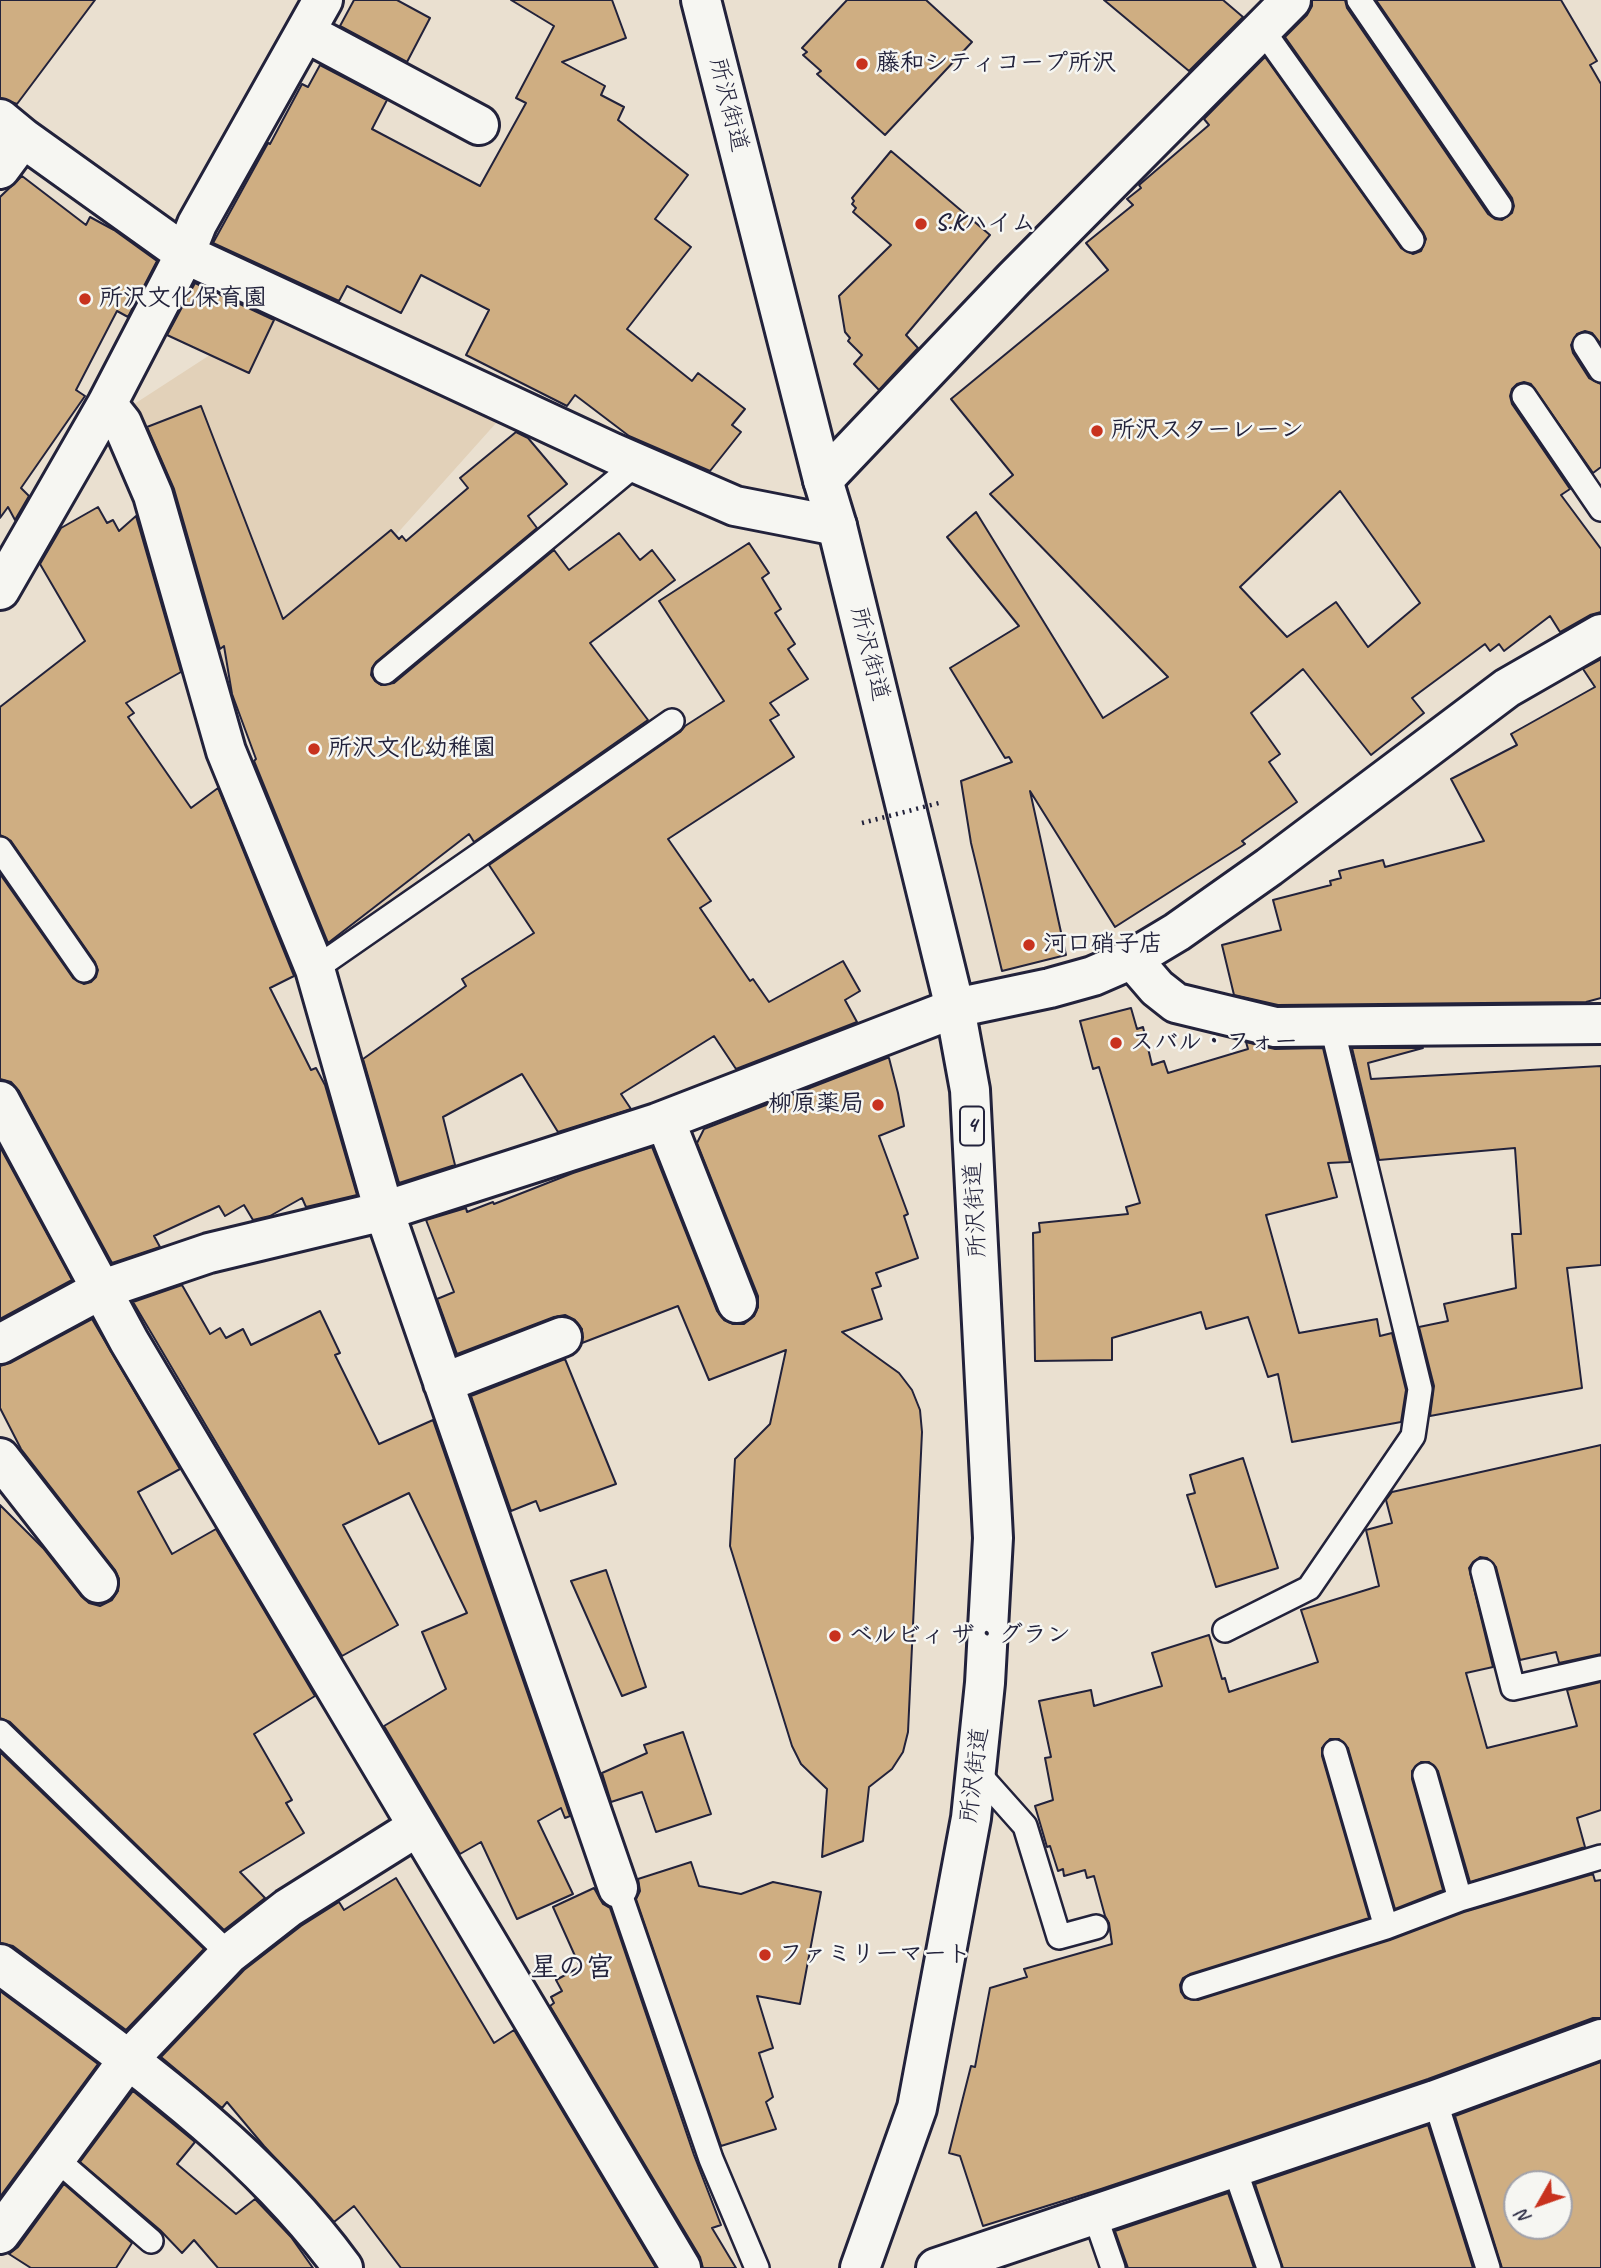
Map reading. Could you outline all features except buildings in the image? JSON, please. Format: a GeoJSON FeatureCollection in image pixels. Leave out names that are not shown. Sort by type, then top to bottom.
{"type":"FeatureCollection","features":[{"type":"Feature","properties":{"kind":"street","name":"所沢街道"},"geometry":{"type":"LineString","coordinates":[[701,0],[837,526],[955,1008],[970,1090],[993,1538],[985,1683],[971,1818],[917,2108],[860,2268]]}},
{"type":"Feature","properties":{"kind":"street"},"geometry":{"type":"LineString","coordinates":[[823,480],[1014,279],[1291,0]]}},
{"type":"Feature","properties":{"kind":"street"},"geometry":{"type":"LineString","coordinates":[[0,590],[107,404],[185,254],[197,225],[314,16],[479,125]]}},
{"type":"Feature","properties":{"kind":"street"},"geometry":{"type":"LineString","coordinates":[[0,169],[12,128],[185,254],[636,464],[734,506],[837,526]]}},
{"type":"Feature","properties":{"kind":"street"},"geometry":{"type":"LineString","coordinates":[[107,404],[122,423],[153,495],[226,751],[315,969],[384,1211],[618,1888]]}},
{"type":"Feature","properties":{"kind":"street"},"geometry":{"type":"LineString","coordinates":[[0,1344],[100,1290],[209,1253],[384,1211],[665,1120],[955,1008],[1061,985],[1093,976],[1132,959],[1178,932],[1269,867],[1507,688],[1601,634]]}},
{"type":"Feature","properties":{"kind":"street"},"geometry":{"type":"LineString","coordinates":[[1132,959],[1157,988],[1176,1003],[1275,1027],[1601,1024]]}},
{"type":"Feature","properties":{"kind":"street"},"geometry":{"type":"LineString","coordinates":[[0,1101],[100,1290],[681,2268]]}},
{"type":"Feature","properties":{"kind":"street"},"geometry":{"type":"LineString","coordinates":[[665,1120],[737,1303]]}},
{"type":"Feature","properties":{"kind":"street"},"geometry":{"type":"LineString","coordinates":[[443,1383],[562,1337]]}},
{"type":"Feature","properties":{"kind":"street"},"geometry":{"type":"LineString","coordinates":[[0,1458],[98,1583]]}},
{"type":"Feature","properties":{"kind":"street"},"geometry":{"type":"LineString","coordinates":[[0,2234],[128,2060],[229,1954],[288,1908],[417,1827]]}},
{"type":"Feature","properties":{"kind":"street"},"geometry":{"type":"LineString","coordinates":[[0,1964],[128,2060],[250,2161],[314,2228],[343,2268]]}},
{"type":"Feature","properties":{"kind":"street"},"geometry":{"type":"LineString","coordinates":[[936,2268],[1435,2101],[1601,2039]]}},
{"type":"Feature","properties":{"kind":"lane"},"geometry":{"type":"LineString","coordinates":[[1359,0],[1500,206]]}},
{"type":"Feature","properties":{"kind":"lane"},"geometry":{"type":"LineString","coordinates":[[1261,28],[1412,240]]}},
{"type":"Feature","properties":{"kind":"lane"},"geometry":{"type":"LineString","coordinates":[[1585,345],[1601,370]]}},
{"type":"Feature","properties":{"kind":"lane"},"geometry":{"type":"LineString","coordinates":[[1524,396],[1601,509]]}},
{"type":"Feature","properties":{"kind":"lane"},"geometry":{"type":"LineString","coordinates":[[385,672],[636,464]]}},
{"type":"Feature","properties":{"kind":"lane"},"geometry":{"type":"LineString","coordinates":[[315,969],[672,721]]}},
{"type":"Feature","properties":{"kind":"lane"},"geometry":{"type":"LineString","coordinates":[[0,849],[84,970]]}},
{"type":"Feature","properties":{"kind":"lane"},"geometry":{"type":"LineString","coordinates":[[1226,1630],[1309,1588],[1413,1436],[1420,1389],[1332,1027]]}},
{"type":"Feature","properties":{"kind":"lane"},"geometry":{"type":"LineString","coordinates":[[1483,1572],[1513,1689],[1601,1668]]}},
{"type":"Feature","properties":{"kind":"lane"},"geometry":{"type":"LineString","coordinates":[[0,1732],[229,1954]]}},
{"type":"Feature","properties":{"kind":"lane"},"geometry":{"type":"LineString","coordinates":[[1335,1752],[1386,1927]]}},
{"type":"Feature","properties":{"kind":"lane"},"geometry":{"type":"LineString","coordinates":[[976,1771],[1025,1826],[1059,1937],[1096,1927]]}},
{"type":"Feature","properties":{"kind":"lane"},"geometry":{"type":"LineString","coordinates":[[1425,1775],[1460,1899]]}},
{"type":"Feature","properties":{"kind":"lane"},"geometry":{"type":"LineString","coordinates":[[1194,1986],[1386,1927],[1460,1899],[1601,1857]]}},
{"type":"Feature","properties":{"kind":"lane"},"geometry":{"type":"LineString","coordinates":[[618,1888],[711,2159],[757,2268]]}},
{"type":"Feature","properties":{"kind":"lane"},"geometry":{"type":"LineString","coordinates":[[1435,2101],[1488,2268]]}},
{"type":"Feature","properties":{"kind":"lane"},"geometry":{"type":"LineString","coordinates":[[55,2158],[150,2241]]}},
{"type":"Feature","properties":{"kind":"lane"},"geometry":{"type":"LineString","coordinates":[[1234,2167],[1269,2268]]}},
{"type":"Feature","properties":{"kind":"lane"},"geometry":{"type":"LineString","coordinates":[[1094,2213],[1113,2268]]}},
{"type":"Feature","properties":{"kind":"path"},"geometry":{"type":"LineString","coordinates":[[862,823],[943,802]]}},
{"type":"Feature","properties":{"kind":"shaded area","name":"所沢文化幼稚園"},"geometry":{"type":"Polygon","coordinates":[[[270,316],[497,422],[326,613],[420,885],[333,954],[125,410],[270,316]]]}},
{"type":"Feature","properties":{"kind":"place","name":"藤和シティコープ所沢"},"geometry":{"type":"Point","coordinates":[862,64]}},
{"type":"Feature","properties":{"kind":"place","name":"S.Kハイム"},"geometry":{"type":"Point","coordinates":[921,224]}},
{"type":"Feature","properties":{"kind":"place","name":"所沢文化保育園"},"geometry":{"type":"Point","coordinates":[85,299]}},
{"type":"Feature","properties":{"kind":"place","name":"所沢スターレーン"},"geometry":{"type":"Point","coordinates":[1097,431]}},
{"type":"Feature","properties":{"kind":"place","name":"所沢文化幼稚園"},"geometry":{"type":"Point","coordinates":[314,749]}},
{"type":"Feature","properties":{"kind":"place","name":"河口硝子店"},"geometry":{"type":"Point","coordinates":[1029,945]}},
{"type":"Feature","properties":{"kind":"place","name":"スバル・フォー"},"geometry":{"type":"Point","coordinates":[1116,1043]}},
{"type":"Feature","properties":{"kind":"place","name":"柳原薬局"},"geometry":{"type":"Point","coordinates":[878,1105]}},
{"type":"Feature","properties":{"kind":"place","name":"ベルビィ ザ・グラン"},"geometry":{"type":"Point","coordinates":[835,1636]}},
{"type":"Feature","properties":{"kind":"place","name":"ファミリーマート"},"geometry":{"type":"Point","coordinates":[765,1955]}},
{"type":"Feature","properties":{"kind":"district","name":"星の宮"},"geometry":{"type":"Point","coordinates":[572,1969]}}]}
